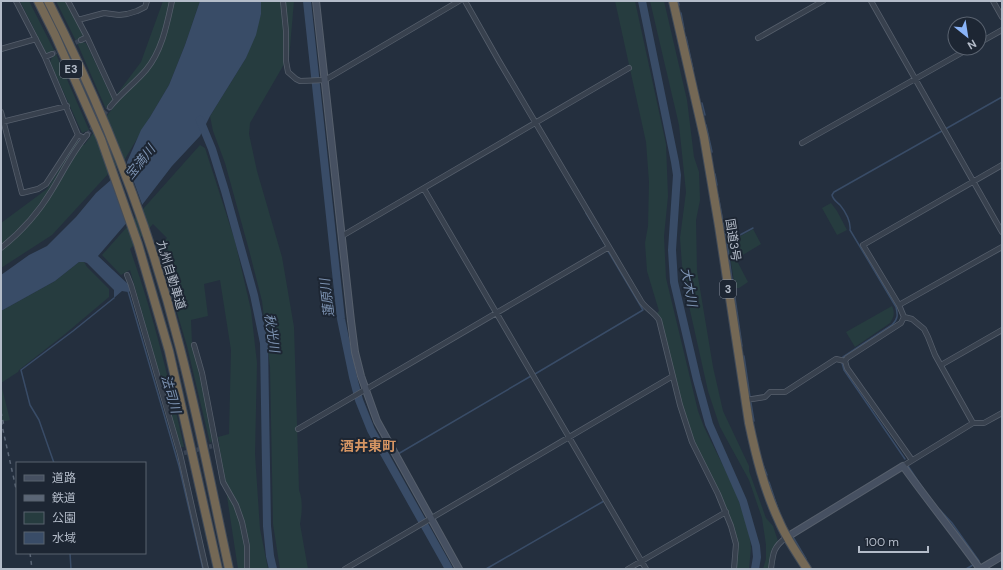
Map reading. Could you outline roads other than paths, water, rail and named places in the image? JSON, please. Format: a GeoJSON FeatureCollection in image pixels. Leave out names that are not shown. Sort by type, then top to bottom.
{"type":"FeatureCollection","features":[{"type":"Feature","properties":{"kind":"highway","name":"九州自動車道"},"geometry":{"type":"LineString","coordinates":[[38,1],[101,139],[138,244],[169,351],[218,569]]}},
{"type":"Feature","properties":{"kind":"highway","name":"九州自動車道"},"geometry":{"type":"LineString","coordinates":[[48,1],[83,73],[109,133],[147,236],[180,346],[229,569]]}},
{"type":"Feature","properties":{"kind":"highway","name":"国道3号"},"geometry":{"type":"LineString","coordinates":[[673,1],[704,137],[749,423],[759,469],[770,502],[787,537],[807,569]]}},
{"type":"Feature","properties":{"kind":"street"},"geometry":{"type":"LineString","coordinates":[[16,1],[45,57],[78,135]]}},
{"type":"Feature","properties":{"kind":"street"},"geometry":{"type":"LineString","coordinates":[[68,1],[87,37],[116,100]]}},
{"type":"Feature","properties":{"kind":"street"},"geometry":{"type":"LineString","coordinates":[[78,20],[104,13],[119,15],[137,11],[145,7],[146,1]]}},
{"type":"Feature","properties":{"kind":"street"},"geometry":{"type":"LineString","coordinates":[[110,107],[152,62],[163,37],[172,1]]}},
{"type":"Feature","properties":{"kind":"street"},"geometry":{"type":"LineString","coordinates":[[283,1],[286,31],[286,61],[288,72],[300,81],[325,80],[459,1]]}},
{"type":"Feature","properties":{"kind":"street"},"geometry":{"type":"LineString","coordinates":[[316,1],[355,352],[377,421],[459,569]]}},
{"type":"Feature","properties":{"kind":"street"},"geometry":{"type":"LineString","coordinates":[[466,1],[499,61],[644,305],[654,313],[659,320],[680,406],[692,442],[726,512],[736,544],[734,569]]}},
{"type":"Feature","properties":{"kind":"street"},"geometry":{"type":"LineString","coordinates":[[758,38],[823,1]]}},
{"type":"Feature","properties":{"kind":"street"},"geometry":{"type":"LineString","coordinates":[[871,1],[1002,232]]}},
{"type":"Feature","properties":{"kind":"street"},"geometry":{"type":"LineString","coordinates":[[993,1],[1002,17]]}},
{"type":"Feature","properties":{"kind":"street"},"geometry":{"type":"LineString","coordinates":[[987,38],[1002,30]]}},
{"type":"Feature","properties":{"kind":"street"},"geometry":{"type":"LineString","coordinates":[[81,40],[87,37]]}},
{"type":"Feature","properties":{"kind":"street"},"geometry":{"type":"LineString","coordinates":[[1,49],[36,39]]}},
{"type":"Feature","properties":{"kind":"street"},"geometry":{"type":"LineString","coordinates":[[45,57],[52,54]]}},
{"type":"Feature","properties":{"kind":"street"},"geometry":{"type":"LineString","coordinates":[[802,143],[956,56]]}},
{"type":"Feature","properties":{"kind":"street"},"geometry":{"type":"LineString","coordinates":[[342,236],[629,68]]}},
{"type":"Feature","properties":{"kind":"street"},"geometry":{"type":"LineString","coordinates":[[2,122],[66,106]]}},
{"type":"Feature","properties":{"kind":"street"},"geometry":{"type":"LineString","coordinates":[[1,112],[2,122],[22,193],[38,189],[46,184],[78,135]]}},
{"type":"Feature","properties":{"kind":"street"},"geometry":{"type":"LineString","coordinates":[[1,248],[19,232],[40,209],[86,137],[78,135]]}},
{"type":"Feature","properties":{"kind":"street"},"geometry":{"type":"LineString","coordinates":[[746,400],[765,397],[770,392],[785,392],[836,359],[842,360],[848,358],[901,323],[904,317],[899,305],[863,245],[1002,165]]}},
{"type":"Feature","properties":{"kind":"street"},"geometry":{"type":"LineString","coordinates":[[424,189],[646,569]]}},
{"type":"Feature","properties":{"kind":"street"},"geometry":{"type":"LineString","coordinates":[[298,429],[609,247]]}},
{"type":"Feature","properties":{"kind":"street"},"geometry":{"type":"LineString","coordinates":[[899,305],[1002,247]]}},
{"type":"Feature","properties":{"kind":"street"},"geometry":{"type":"LineString","coordinates":[[127,275],[182,453],[206,569]]}},
{"type":"Feature","properties":{"kind":"street"},"geometry":{"type":"LineString","coordinates":[[904,317],[912,318],[924,329],[941,365],[973,423]]}},
{"type":"Feature","properties":{"kind":"street"},"geometry":{"type":"LineString","coordinates":[[941,365],[1002,330]]}},
{"type":"Feature","properties":{"kind":"street"},"geometry":{"type":"LineString","coordinates":[[194,345],[202,373],[214,446],[223,482],[236,505],[242,522],[247,546],[247,569]]}},
{"type":"Feature","properties":{"kind":"street"},"geometry":{"type":"LineString","coordinates":[[842,360],[912,460]]}},
{"type":"Feature","properties":{"kind":"street"},"geometry":{"type":"LineString","coordinates":[[345,569],[673,376]]}},
{"type":"Feature","properties":{"kind":"street"},"geometry":{"type":"LineString","coordinates":[[771,569],[774,550],[780,542],[787,537],[973,423],[984,423],[1002,413]]}},
{"type":"Feature","properties":{"kind":"street"},"geometry":{"type":"LineString","coordinates":[[903,466],[927,501],[953,532],[980,569],[1002,556]]}},
{"type":"Feature","properties":{"kind":"street"},"geometry":{"type":"LineString","coordinates":[[628,569],[726,512]]}},
{"type":"Feature","properties":{"kind":"water","name":"宝満川"},"geometry":{"type":"Polygon","coordinates":[[[200,1],[261,1],[261,14],[256,35],[246,58],[210,116],[200,136],[172,166],[142,205],[98,256],[129,285],[131,291],[122,291],[114,298],[114,290],[87,263],[79,262],[55,281],[1,311],[1,275],[29,255],[47,246],[127,162],[141,130],[169,85],[200,1]]]}},
{"type":"Feature","properties":{"kind":"waterway","name":"蓮原川"},"geometry":{"type":"LineString","coordinates":[[307,1],[341,319],[353,377],[359,400],[371,430],[449,569]]}},
{"type":"Feature","properties":{"kind":"waterway","name":"大木川"},"geometry":{"type":"LineString","coordinates":[[642,1],[677,175],[672,250],[674,282],[709,424],[743,501],[756,546],[757,557],[755,569]]}},
{"type":"Feature","properties":{"kind":"waterway"},"geometry":{"type":"LineString","coordinates":[[678,1],[679,5]]}},
{"type":"Feature","properties":{"kind":"waterway"},"geometry":{"type":"LineString","coordinates":[[681,13],[684,29]]}},
{"type":"Feature","properties":{"kind":"waterway"},"geometry":{"type":"LineString","coordinates":[[686,37],[693,69]]}},
{"type":"Feature","properties":{"kind":"waterway"},"geometry":{"type":"LineString","coordinates":[[843,359],[843,357],[892,325],[897,317],[897,312],[896,307],[850,230],[850,224],[846,214],[840,205],[834,200],[832,195],[834,192],[1002,97]]}},
{"type":"Feature","properties":{"kind":"waterway"},"geometry":{"type":"LineString","coordinates":[[702,103],[705,115]]}},
{"type":"Feature","properties":{"kind":"waterway","name":"秋光川"},"geometry":{"type":"LineString","coordinates":[[200,120],[212,149],[225,191],[254,295],[264,343],[267,526],[273,569]]}},
{"type":"Feature","properties":{"kind":"waterway"},"geometry":{"type":"LineString","coordinates":[[706,125],[712,152]]}},
{"type":"Feature","properties":{"kind":"waterway"},"geometry":{"type":"LineString","coordinates":[[715,174],[717,185]]}},
{"type":"Feature","properties":{"kind":"waterway"},"geometry":{"type":"LineString","coordinates":[[718,195],[726,238]]}},
{"type":"Feature","properties":{"kind":"waterway"},"geometry":{"type":"LineString","coordinates":[[586,213],[606,246]]}},
{"type":"Feature","properties":{"kind":"waterway"},"geometry":{"type":"LineString","coordinates":[[733,288],[727,242],[753,228]]}},
{"type":"Feature","properties":{"kind":"waterway"},"geometry":{"type":"LineString","coordinates":[[535,374],[643,310],[608,251]]}},
{"type":"Feature","properties":{"kind":"waterway","name":"法司川"},"geometry":{"type":"LineString","coordinates":[[128,291],[179,466],[203,569]]}},
{"type":"Feature","properties":{"kind":"waterway"},"geometry":{"type":"LineString","coordinates":[[54,462],[39,420],[30,405],[21,370],[114,298]]}},
{"type":"Feature","properties":{"kind":"waterway"},"geometry":{"type":"LineString","coordinates":[[735,298],[742,346]]}},
{"type":"Feature","properties":{"kind":"waterway"},"geometry":{"type":"LineString","coordinates":[[744,356],[750,397]]}},
{"type":"Feature","properties":{"kind":"waterway"},"geometry":{"type":"LineString","coordinates":[[842,363],[844,370],[905,459]]}},
{"type":"Feature","properties":{"kind":"waterway"},"geometry":{"type":"LineString","coordinates":[[398,454],[531,376]]}},
{"type":"Feature","properties":{"kind":"waterway"},"geometry":{"type":"LineString","coordinates":[[751,403],[754,421]]}},
{"type":"Feature","properties":{"kind":"waterway"},"geometry":{"type":"LineString","coordinates":[[762,462],[767,475]]}},
{"type":"Feature","properties":{"kind":"waterway"},"geometry":{"type":"LineString","coordinates":[[908,466],[924,490]]}},
{"type":"Feature","properties":{"kind":"waterway"},"geometry":{"type":"LineString","coordinates":[[769,482],[779,512]]}},
{"type":"Feature","properties":{"kind":"waterway"},"geometry":{"type":"LineString","coordinates":[[486,569],[604,501]]}},
{"type":"Feature","properties":{"kind":"waterway"},"geometry":{"type":"LineString","coordinates":[[940,510],[952,523],[979,561]]}},
{"type":"Feature","properties":{"kind":"waterway"},"geometry":{"type":"LineString","coordinates":[[793,537],[806,559]]}},
{"type":"Feature","properties":{"kind":"waterway"},"geometry":{"type":"LineString","coordinates":[[70,554],[71,569]]}},
{"type":"Feature","properties":{"kind":"waterway"},"geometry":{"type":"LineString","coordinates":[[966,569],[973,565]]}},
{"type":"Feature","properties":{"kind":"tunnel"},"geometry":{"type":"LineString","coordinates":[[52,54],[81,40]]}},
{"type":"Feature","properties":{"kind":"tunnel"},"geometry":{"type":"LineString","coordinates":[[87,135],[110,107]]}},
{"type":"Feature","properties":{"kind":"tunnel"},"geometry":{"type":"LineString","coordinates":[[184,453],[212,446]]}},
{"type":"Feature","properties":{"kind":"railway"},"geometry":{"type":"LineString","coordinates":[[1,412],[4,426]]}},
{"type":"Feature","properties":{"kind":"railway"},"geometry":{"type":"LineString","coordinates":[[1,421],[16,488]]}},
{"type":"Feature","properties":{"kind":"railway"},"geometry":{"type":"LineString","coordinates":[[30,554],[32,569]]}},
{"type":"Feature","properties":{"kind":"district","name":"酒井東町"},"geometry":{"type":"Point","coordinates":[368,446]}}]}
